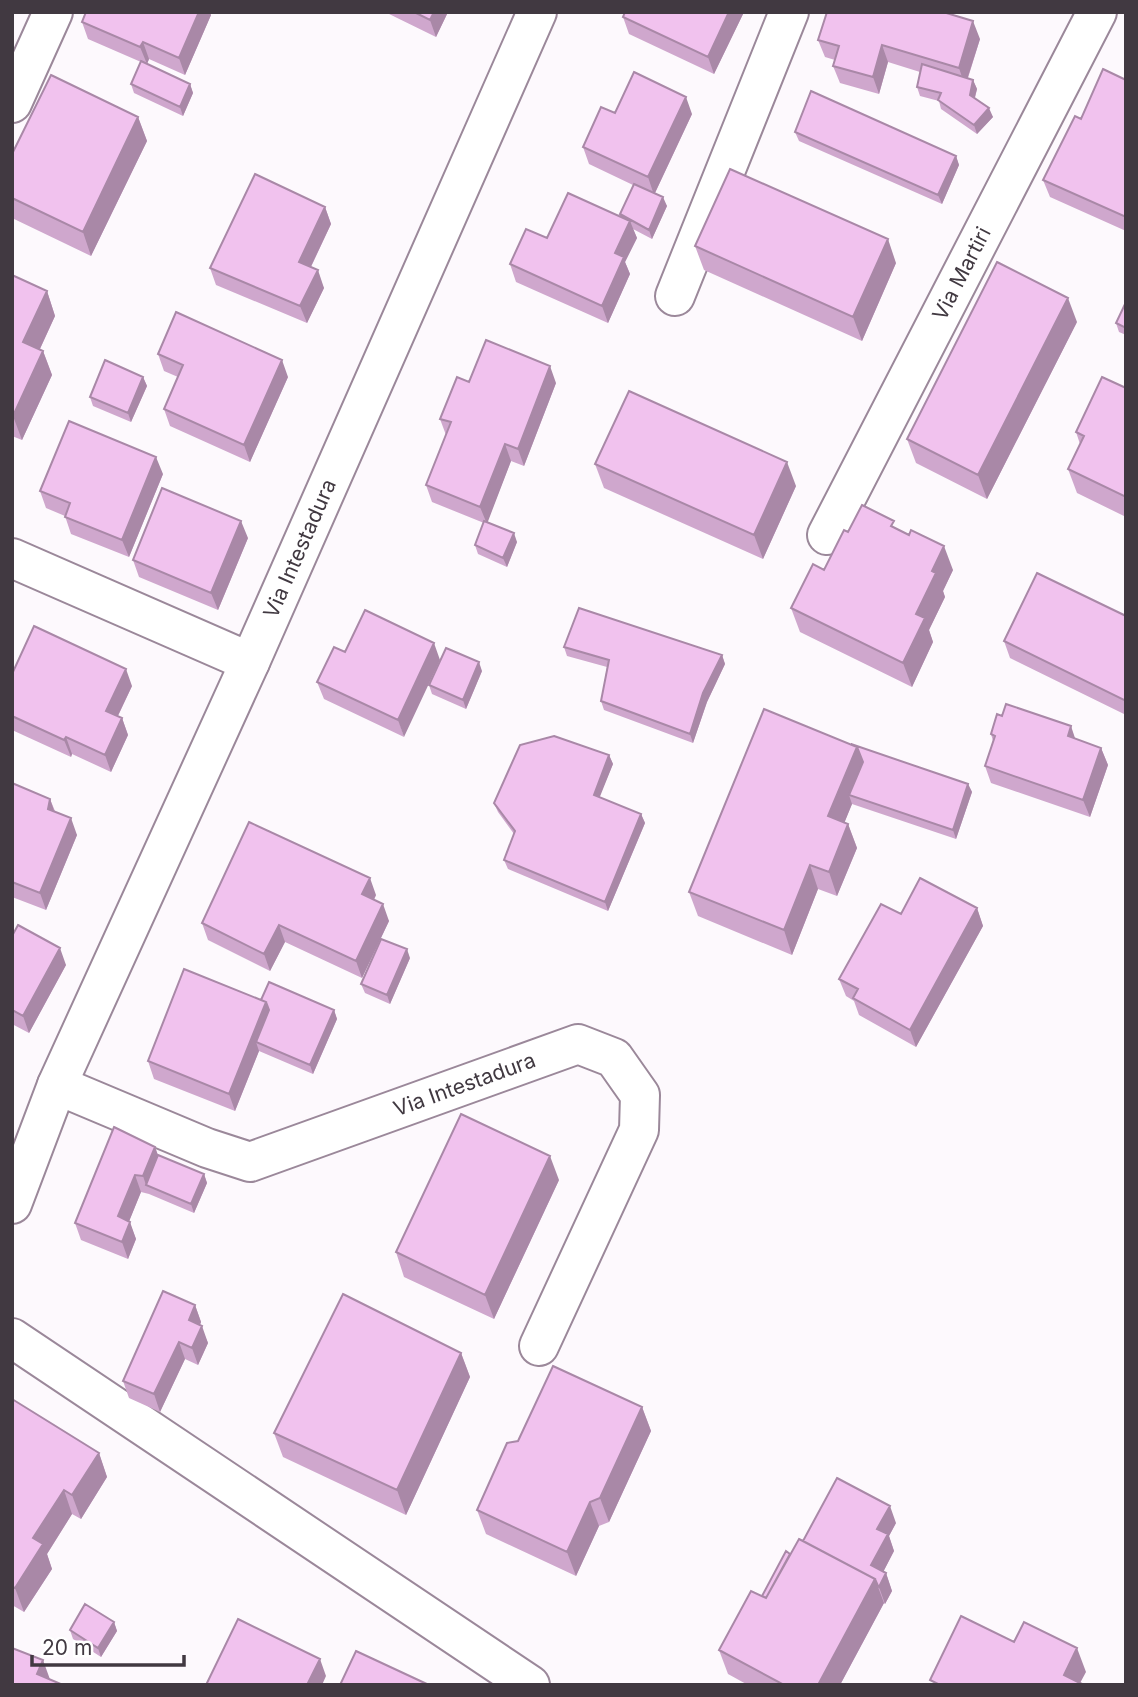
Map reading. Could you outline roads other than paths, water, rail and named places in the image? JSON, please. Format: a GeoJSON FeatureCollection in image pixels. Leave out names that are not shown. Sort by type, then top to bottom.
{"type":"FeatureCollection","features":[{"type":"Feature","properties":{"kind":"street"},"geometry":{"type":"LineString","coordinates":[[12,103],[53,12]]}},
{"type":"Feature","properties":{"kind":"street","name":"Via Intestadura"},"geometry":{"type":"LineString","coordinates":[[12,1204],[57,1084],[250,662],[537,12]]}},
{"type":"Feature","properties":{"kind":"street"},"geometry":{"type":"LineString","coordinates":[[675,296],[789,12]]}},
{"type":"Feature","properties":{"kind":"street","name":"Via Martiri"},"geometry":{"type":"LineString","coordinates":[[827,535],[1097,12]]}},
{"type":"Feature","properties":{"kind":"street"},"geometry":{"type":"LineString","coordinates":[[12,558],[250,662]]}},
{"type":"Feature","properties":{"kind":"street","name":"Via Intestadura"},"geometry":{"type":"LineString","coordinates":[[57,1084],[207,1148],[250,1162],[578,1044],[614,1058],[640,1094],[639,1130],[539,1346]]}},
{"type":"Feature","properties":{"kind":"street"},"geometry":{"type":"LineString","coordinates":[[12,1338],[530,1685]]}}]}
